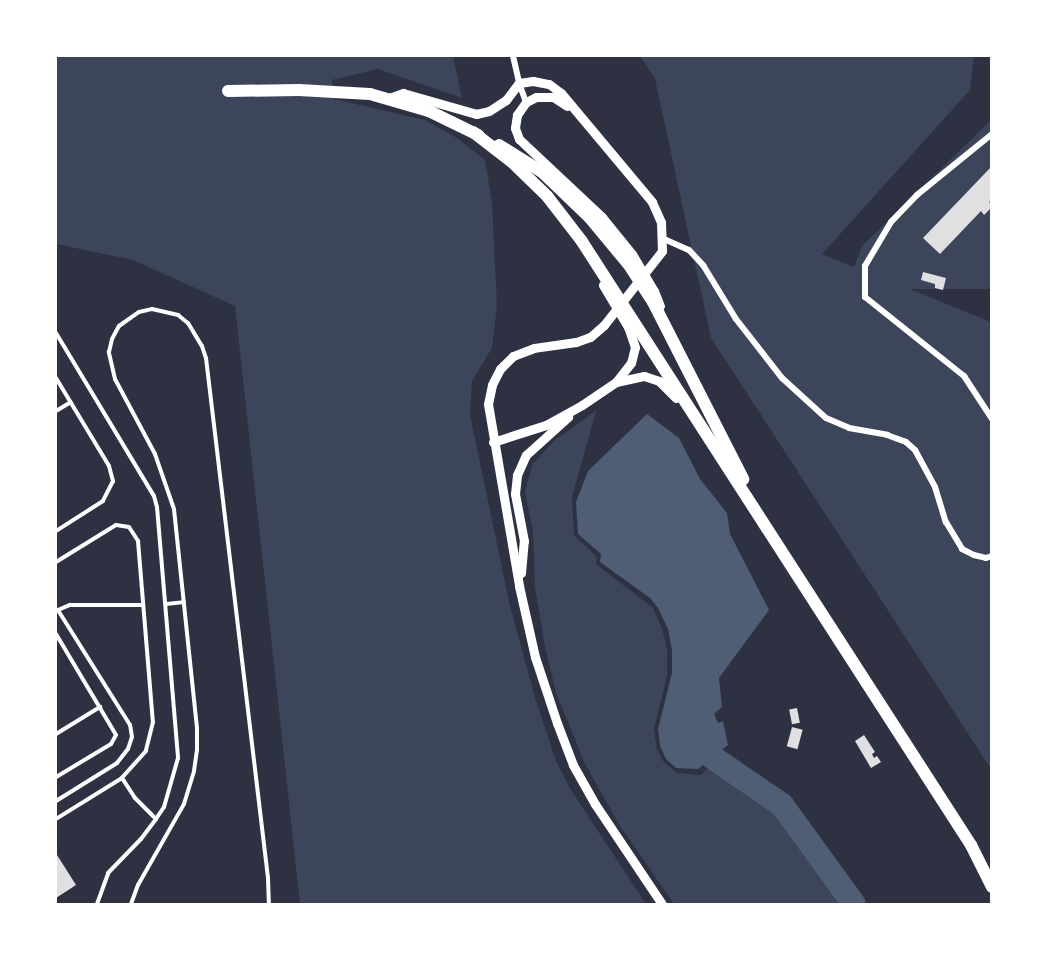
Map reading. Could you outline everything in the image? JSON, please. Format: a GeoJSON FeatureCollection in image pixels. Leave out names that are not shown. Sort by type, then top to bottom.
{"type":"FeatureCollection","features":[{"type":"Feature","properties":{"kind":"highway"},"geometry":{"type":"LineString","coordinates":[[228,91],[299,90],[389,98],[429,111],[529,163],[589,218],[629,265],[668,332],[766,522]]}},
{"type":"Feature","properties":{"kind":"highway"},"geometry":{"type":"LineString","coordinates":[[473,132],[512,162],[547,196],[612,285],[971,845],[992,887]]}},
{"type":"Feature","properties":{"kind":"street"},"geometry":{"type":"LineString","coordinates":[[513,56],[526,102]]}},
{"type":"Feature","properties":{"kind":"street"},"geometry":{"type":"LineString","coordinates":[[389,98],[403,93],[476,114],[489,111],[506,100],[519,83],[533,81],[549,84],[577,113],[652,202],[661,222],[664,239],[662,251],[655,264],[604,325],[590,337],[576,342],[534,348],[513,356],[500,369],[492,385],[488,404],[519,586],[535,657],[573,765],[622,848],[662,904]]}},
{"type":"Feature","properties":{"kind":"street"},"geometry":{"type":"LineString","coordinates":[[577,113],[553,97],[536,97],[526,102],[517,115],[515,128],[519,139],[602,217],[632,254],[654,291],[668,332]]}},
{"type":"Feature","properties":{"kind":"street"},"geometry":{"type":"LineString","coordinates":[[992,134],[917,195],[891,222],[871,252],[865,266],[865,297],[964,376],[992,419]]}},
{"type":"Feature","properties":{"kind":"street"},"geometry":{"type":"LineString","coordinates":[[493,442],[546,425],[582,405],[616,382],[631,363],[635,347],[628,327],[547,196]]}},
{"type":"Feature","properties":{"kind":"street"},"geometry":{"type":"LineString","coordinates":[[664,239],[689,250],[703,265],[736,319],[782,378],[826,418],[849,428],[887,435],[906,442],[915,450],[935,487],[945,522],[962,549],[986,558],[992,556]]}},
{"type":"Feature","properties":{"kind":"street"},"geometry":{"type":"LineString","coordinates":[[616,382],[644,376],[659,381],[672,392],[704,442],[740,486]]}},
{"type":"Feature","properties":{"kind":"street"},"geometry":{"type":"LineString","coordinates":[[519,586],[524,541],[515,494],[517,475],[526,455],[538,441],[582,405]]}},
{"type":"Feature","properties":{"kind":"lane"},"geometry":{"type":"LineString","coordinates":[[131,904],[138,885],[184,804],[194,771],[197,728],[170,494],[155,454],[123,398],[110,367],[109,352],[112,339],[119,326],[139,312],[152,309],[178,315],[188,323],[202,346],[206,358],[268,878],[269,904]]}},
{"type":"Feature","properties":{"kind":"lane"},"geometry":{"type":"LineString","coordinates":[[56,333],[154,496],[166,604],[178,758],[164,807],[141,839],[108,873],[97,904]]}},
{"type":"Feature","properties":{"kind":"lane"},"geometry":{"type":"LineString","coordinates":[[56,378],[109,466],[113,481],[103,501],[56,531]]}},
{"type":"Feature","properties":{"kind":"lane"},"geometry":{"type":"LineString","coordinates":[[56,411],[70,402]]}},
{"type":"Feature","properties":{"kind":"lane"},"geometry":{"type":"LineString","coordinates":[[56,562],[116,525],[129,527],[138,541],[153,722],[146,751],[122,778],[56,819]]}},
{"type":"Feature","properties":{"kind":"lane"},"geometry":{"type":"LineString","coordinates":[[166,604],[184,602]]}},
{"type":"Feature","properties":{"kind":"lane"},"geometry":{"type":"LineString","coordinates":[[56,801],[117,763],[128,749],[132,737],[130,725],[58,610],[70,604],[143,604]]}},
{"type":"Feature","properties":{"kind":"lane"},"geometry":{"type":"LineString","coordinates":[[56,637],[114,729],[115,740],[56,777]]}},
{"type":"Feature","properties":{"kind":"lane"},"geometry":{"type":"LineString","coordinates":[[56,734],[100,706]]}},
{"type":"Feature","properties":{"kind":"lane"},"geometry":{"type":"LineString","coordinates":[[122,778],[135,798],[156,819]]}},
{"type":"Feature","properties":{"kind":"shaded area"},"geometry":{"type":"Polygon","coordinates":[[[56,56],[453,56],[462,98],[378,69],[332,80],[334,99],[425,120],[457,138],[485,160],[492,203],[497,306],[492,348],[472,381],[470,415],[510,606],[536,701],[556,761],[571,790],[646,904],[300,904],[235,306],[133,260],[56,244],[56,56]]]}},
{"type":"Feature","properties":{"kind":"shaded area"},"geometry":{"type":"Polygon","coordinates":[[[640,56],[974,56],[970,90],[822,254],[854,267],[862,246],[991,120],[991,289],[910,289],[991,322],[991,769],[711,338],[655,79],[640,56]]]}},
{"type":"Feature","properties":{"kind":"shaded area"},"geometry":{"type":"Polygon","coordinates":[[[596,411],[572,497],[574,535],[597,557],[596,564],[653,608],[662,628],[667,649],[667,676],[654,729],[657,749],[663,761],[677,773],[701,775],[712,764],[780,811],[845,904],[674,904],[620,826],[585,764],[556,693],[545,647],[535,587],[533,532],[525,492],[532,465],[555,440],[596,411]]]}},
{"type":"Feature","properties":{"kind":"shaded area"},"geometry":{"type":"Polygon","coordinates":[[[647,414],[679,438],[700,479],[727,513],[730,534],[769,610],[719,678],[722,707],[714,714],[718,723],[723,721],[728,745],[698,769],[676,768],[666,759],[660,746],[658,729],[672,673],[672,650],[668,629],[658,608],[650,598],[600,562],[601,554],[578,534],[576,502],[588,471],[647,414]]]}},
{"type":"Feature","properties":{"kind":"building"},"geometry":{"type":"Polygon","coordinates":[[[992,166],[992,200],[989,202],[992,207],[984,215],[981,211],[940,254],[923,238],[992,166]]]}},
{"type":"Feature","properties":{"kind":"building"},"geometry":{"type":"Polygon","coordinates":[[[923,272],[946,278],[943,290],[935,288],[935,284],[921,280],[923,272]]]}},
{"type":"Feature","properties":{"kind":"building"},"geometry":{"type":"Polygon","coordinates":[[[797,708],[800,723],[792,724],[789,710],[797,708]]]}},
{"type":"Feature","properties":{"kind":"building"},"geometry":{"type":"Polygon","coordinates":[[[792,727],[803,730],[797,749],[787,746],[792,727]]]}},
{"type":"Feature","properties":{"kind":"building"},"geometry":{"type":"Polygon","coordinates":[[[864,735],[875,752],[872,754],[874,758],[877,756],[881,762],[871,768],[855,741],[864,735]]]}},
{"type":"Feature","properties":{"kind":"building"},"geometry":{"type":"Polygon","coordinates":[[[56,856],[76,885],[56,898],[56,856]]]}},
{"type":"Feature","properties":{"kind":"waterway"},"geometry":{"type":"LineString","coordinates":[[712,757],[782,805],[854,904]]}}]}
